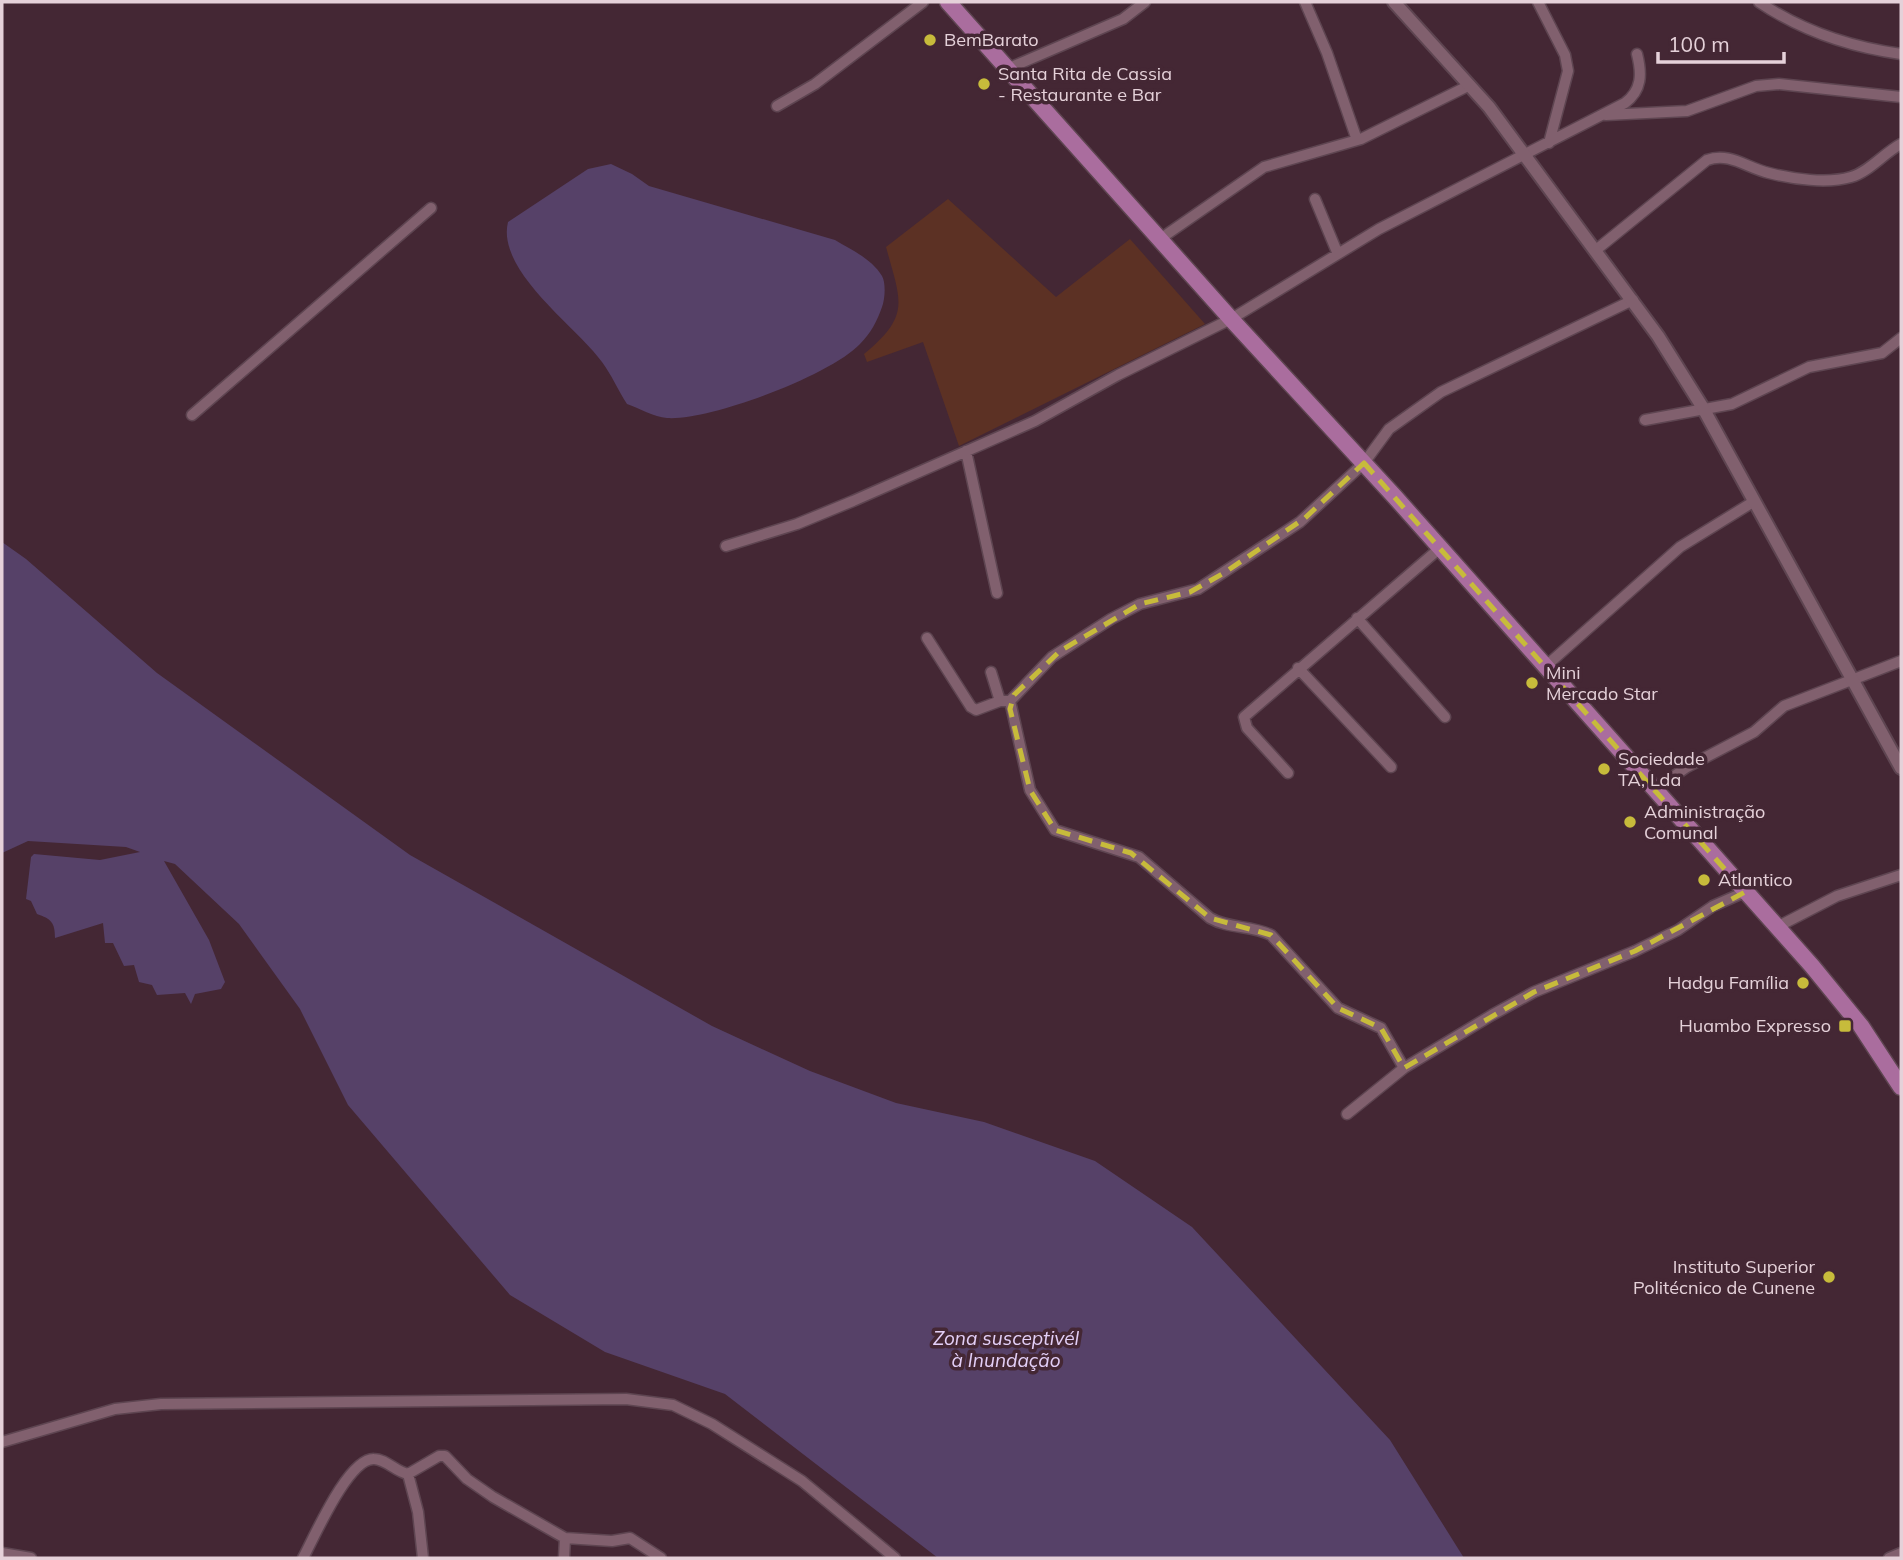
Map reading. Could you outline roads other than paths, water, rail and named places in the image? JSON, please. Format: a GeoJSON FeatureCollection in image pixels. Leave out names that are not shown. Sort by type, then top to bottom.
{"type":"FeatureCollection","features":[{"type":"Feature","properties":{"kind":"main road"},"geometry":{"type":"LineString","coordinates":[[948,2],[1546,666],[1777,927],[1861,1026],[1901,1087]]}},
{"type":"Feature","properties":{"kind":"street"},"geometry":{"type":"LineString","coordinates":[[777,106],[815,84],[923,2]]}},
{"type":"Feature","properties":{"kind":"street"},"geometry":{"type":"LineString","coordinates":[[1007,69],[1123,19],[1145,2]]}},
{"type":"Feature","properties":{"kind":"street"},"geometry":{"type":"LineString","coordinates":[[1305,2],[1327,53],[1357,140]]}},
{"type":"Feature","properties":{"kind":"street"},"geometry":{"type":"LineString","coordinates":[[1394,2],[1470,85],[1633,300],[1703,408],[1753,502],[1793,566],[1851,680],[1901,768]]}},
{"type":"Feature","properties":{"kind":"street"},"geometry":{"type":"LineString","coordinates":[[1538,2],[1565,55],[1569,71],[1549,143]]}},
{"type":"Feature","properties":{"kind":"street"},"geometry":{"type":"LineString","coordinates":[[1759,2],[1804,28],[1844,43],[1901,54]]}},
{"type":"Feature","properties":{"kind":"street"},"geometry":{"type":"LineString","coordinates":[[726,546],[797,524],[1035,421],[1118,374],[1231,318],[1337,252],[1524,157],[1634,96],[1640,84],[1637,54]]}},
{"type":"Feature","properties":{"kind":"street"},"geometry":{"type":"LineString","coordinates":[[1602,115],[1687,111],[1756,86],[1779,83],[1901,97]]}},
{"type":"Feature","properties":{"kind":"street"},"geometry":{"type":"LineString","coordinates":[[1160,239],[1264,167],[1357,140],[1470,85]]}},
{"type":"Feature","properties":{"kind":"street"},"geometry":{"type":"LineString","coordinates":[[1596,250],[1707,160],[1717,156],[1770,174],[1838,179],[1860,173],[1901,144]]}},
{"type":"Feature","properties":{"kind":"street"},"geometry":{"type":"LineString","coordinates":[[1315,200],[1337,252]]}},
{"type":"Feature","properties":{"kind":"street"},"geometry":{"type":"LineString","coordinates":[[192,415],[431,208]]}},
{"type":"Feature","properties":{"kind":"street"},"geometry":{"type":"LineString","coordinates":[[927,638],[971,707],[976,710],[1005,701],[1060,651],[1140,604],[1190,592],[1224,573],[1305,518],[1364,463],[1389,429],[1441,392],[1633,300]]}},
{"type":"Feature","properties":{"kind":"street"},"geometry":{"type":"LineString","coordinates":[[1645,420],[1739,401],[1809,368],[1895,352],[1901,338]]}},
{"type":"Feature","properties":{"kind":"street"},"geometry":{"type":"LineString","coordinates":[[966,451],[997,593]]}},
{"type":"Feature","properties":{"kind":"street"},"geometry":{"type":"LineString","coordinates":[[1546,666],[1680,547],[1753,502]]}},
{"type":"Feature","properties":{"kind":"street"},"geometry":{"type":"LineString","coordinates":[[1288,773],[1247,728],[1244,717],[1440,548]]}},
{"type":"Feature","properties":{"kind":"street"},"geometry":{"type":"LineString","coordinates":[[1357,618],[1446,718]]}},
{"type":"Feature","properties":{"kind":"street"},"geometry":{"type":"LineString","coordinates":[[1654,790],[1687,767],[1754,732],[1784,706],[1901,661]]}},
{"type":"Feature","properties":{"kind":"street"},"geometry":{"type":"LineString","coordinates":[[1298,668],[1391,767]]}},
{"type":"Feature","properties":{"kind":"street"},"geometry":{"type":"LineString","coordinates":[[990,672],[1005,701],[1030,790],[1055,830],[1131,853],[1149,864],[1219,923],[1261,930],[1270,935],[1338,1008],[1381,1028],[1404,1068]]}},
{"type":"Feature","properties":{"kind":"street"},"geometry":{"type":"LineString","coordinates":[[1777,927],[1838,896],[1901,875]]}},
{"type":"Feature","properties":{"kind":"street"},"geometry":{"type":"LineString","coordinates":[[1347,1114],[1404,1068],[1534,992],[1635,951],[1678,930],[1713,906],[1745,892]]}},
{"type":"Feature","properties":{"kind":"street"},"geometry":{"type":"LineString","coordinates":[[2,1442],[115,1409],[160,1404],[626,1399],[673,1405],[712,1424],[802,1481],[895,1558]]}},
{"type":"Feature","properties":{"kind":"street"},"geometry":{"type":"LineString","coordinates":[[408,1474],[439,1456],[445,1456],[467,1479],[493,1497],[565,1538],[612,1541],[630,1538],[661,1558]]}},
{"type":"Feature","properties":{"kind":"street"},"geometry":{"type":"LineString","coordinates":[[303,1558],[327,1511],[354,1469],[368,1460],[377,1459],[408,1474],[418,1512],[423,1558]]}},
{"type":"Feature","properties":{"kind":"street"},"geometry":{"type":"LineString","coordinates":[[564,1558],[565,1538]]}},
{"type":"Feature","properties":{"kind":"street"},"geometry":{"type":"LineString","coordinates":[[2,1553],[31,1558]]}},
{"type":"Feature","properties":{"kind":"street"},"geometry":{"type":"LineString","coordinates":[[1889,1558],[1901,1553]]}},
{"type":"Feature","properties":{"kind":"water"},"geometry":{"type":"Polygon","coordinates":[[[611,164],[649,186],[835,240],[860,255],[873,264],[884,283],[883,304],[870,331],[860,344],[824,369],[769,394],[739,404],[686,417],[667,418],[627,404],[602,362],[526,279],[514,260],[508,241],[508,222],[588,169],[611,164]]]}},
{"type":"Feature","properties":{"kind":"water","name":"Zona susceptivél à Inundação"},"geometry":{"type":"Polygon","coordinates":[[[2,542],[26,559],[157,673],[410,855],[712,1026],[810,1071],[896,1103],[984,1122],[1095,1161],[1192,1227],[1390,1440],[1464,1558],[938,1558],[725,1394],[605,1352],[510,1295],[348,1105],[300,1009],[239,924],[175,864],[164,861],[209,940],[225,982],[221,989],[195,994],[191,1004],[185,993],[157,995],[152,985],[139,982],[134,965],[124,966],[113,943],[105,943],[103,923],[55,938],[51,922],[37,914],[31,901],[26,899],[31,857],[34,854],[100,860],[140,852],[126,847],[28,841],[2,853],[2,542]]]}},
{"type":"Feature","properties":{"kind":"place","name":"BemBarato"},"geometry":{"type":"Point","coordinates":[930,40]}},
{"type":"Feature","properties":{"kind":"place","name":"Santa Rita de Cassia - Restaurante e Bar"},"geometry":{"type":"Point","coordinates":[984,84]}},
{"type":"Feature","properties":{"kind":"place","name":"Mini Mercado Star"},"geometry":{"type":"Point","coordinates":[1532,683]}},
{"type":"Feature","properties":{"kind":"place","name":"Sociedade TA, Lda"},"geometry":{"type":"Point","coordinates":[1604,769]}},
{"type":"Feature","properties":{"kind":"place","name":"Administração Comunal"},"geometry":{"type":"Point","coordinates":[1630,822]}},
{"type":"Feature","properties":{"kind":"place","name":"Atlantico"},"geometry":{"type":"Point","coordinates":[1704,880]}},
{"type":"Feature","properties":{"kind":"place","name":"Hadgu Família"},"geometry":{"type":"Point","coordinates":[1803,983]}},
{"type":"Feature","properties":{"kind":"place","name":"Huambo Expresso"},"geometry":{"type":"Point","coordinates":[1845,1026]}},
{"type":"Feature","properties":{"kind":"place","name":"Instituto Superior Politécnico de Cunene"},"geometry":{"type":"Point","coordinates":[1829,1277]}}]}
